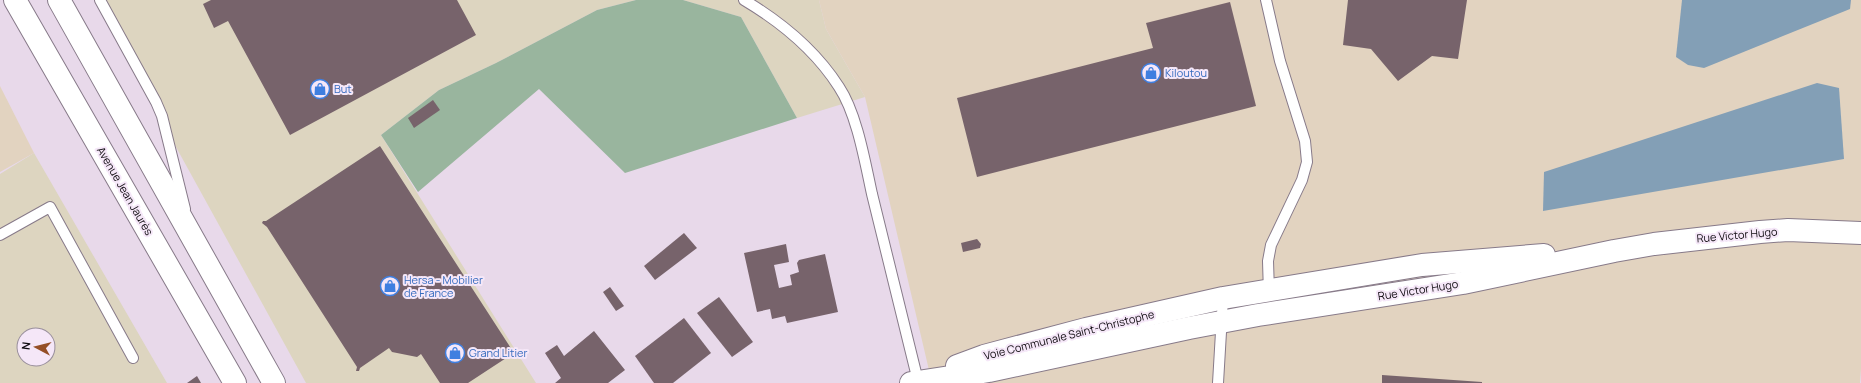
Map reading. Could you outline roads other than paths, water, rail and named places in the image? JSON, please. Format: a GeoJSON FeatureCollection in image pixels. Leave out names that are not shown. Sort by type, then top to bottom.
{"type":"FeatureCollection","features":[{"type":"Feature","properties":{"kind":"main road","name":"Avenue Jean Jaurès"},"geometry":{"type":"LineString","coordinates":[[15,0],[235,383]]}},
{"type":"Feature","properties":{"kind":"main road"},"geometry":{"type":"LineString","coordinates":[[59,0],[274,383]]}},
{"type":"Feature","properties":{"kind":"main road","name":"Rue Victor Hugo"},"geometry":{"type":"LineString","coordinates":[[1222,322],[1463,283],[1614,251],[1736,234],[1788,230],[1853,233]]}},
{"type":"Feature","properties":{"kind":"main road","name":"Rue Victor Hugo"},"geometry":{"type":"LineString","coordinates":[[1223,298],[1446,262],[1614,251]]}},
{"type":"Feature","properties":{"kind":"main road","name":"Voie Communale Saint-Christophe"},"geometry":{"type":"LineString","coordinates":[[914,382],[978,359],[1028,344],[1138,316],[1223,298]]}},
{"type":"Feature","properties":{"kind":"main road","name":"Voie Communale Saint-Christophe"},"geometry":{"type":"LineString","coordinates":[[914,382],[996,370],[1222,322]]}},
{"type":"Feature","properties":{"kind":"lane"},"geometry":{"type":"LineString","coordinates":[[100,0],[156,102],[162,116],[192,237]]}},
{"type":"Feature","properties":{"kind":"lane"},"geometry":{"type":"LineString","coordinates":[[744,0],[780,24],[805,46],[840,88],[849,106],[862,151],[914,382]]}},
{"type":"Feature","properties":{"kind":"lane"},"geometry":{"type":"LineString","coordinates":[[1266,0],[1280,61],[1305,141],[1307,162],[1302,180],[1271,246],[1268,261],[1269,290],[1272,313]]}},
{"type":"Feature","properties":{"kind":"lane"},"geometry":{"type":"LineString","coordinates":[[0,235],[50,207],[133,358]]}},
{"type":"Feature","properties":{"kind":"lane"},"geometry":{"type":"LineString","coordinates":[[1218,383],[1223,298]]}},
{"type":"Feature","properties":{"kind":"water"},"geometry":{"type":"Polygon","coordinates":[[[1682,0],[1851,0],[1850,9],[1704,68],[1688,65],[1676,57],[1682,0]]]}},
{"type":"Feature","properties":{"kind":"water"},"geometry":{"type":"Polygon","coordinates":[[[1817,83],[1839,88],[1844,159],[1543,211],[1544,172],[1817,83]]]}},
{"type":"Feature","properties":{"kind":"place","name":"Kiloutou"},"geometry":{"type":"Point","coordinates":[1151,73]}},
{"type":"Feature","properties":{"kind":"place","name":"But"},"geometry":{"type":"Point","coordinates":[320,89]}},
{"type":"Feature","properties":{"kind":"place","name":"Hersa - Mobilier de France"},"geometry":{"type":"Point","coordinates":[390,286]}},
{"type":"Feature","properties":{"kind":"place","name":"Grand Litier"},"geometry":{"type":"Point","coordinates":[455,353]}}]}
